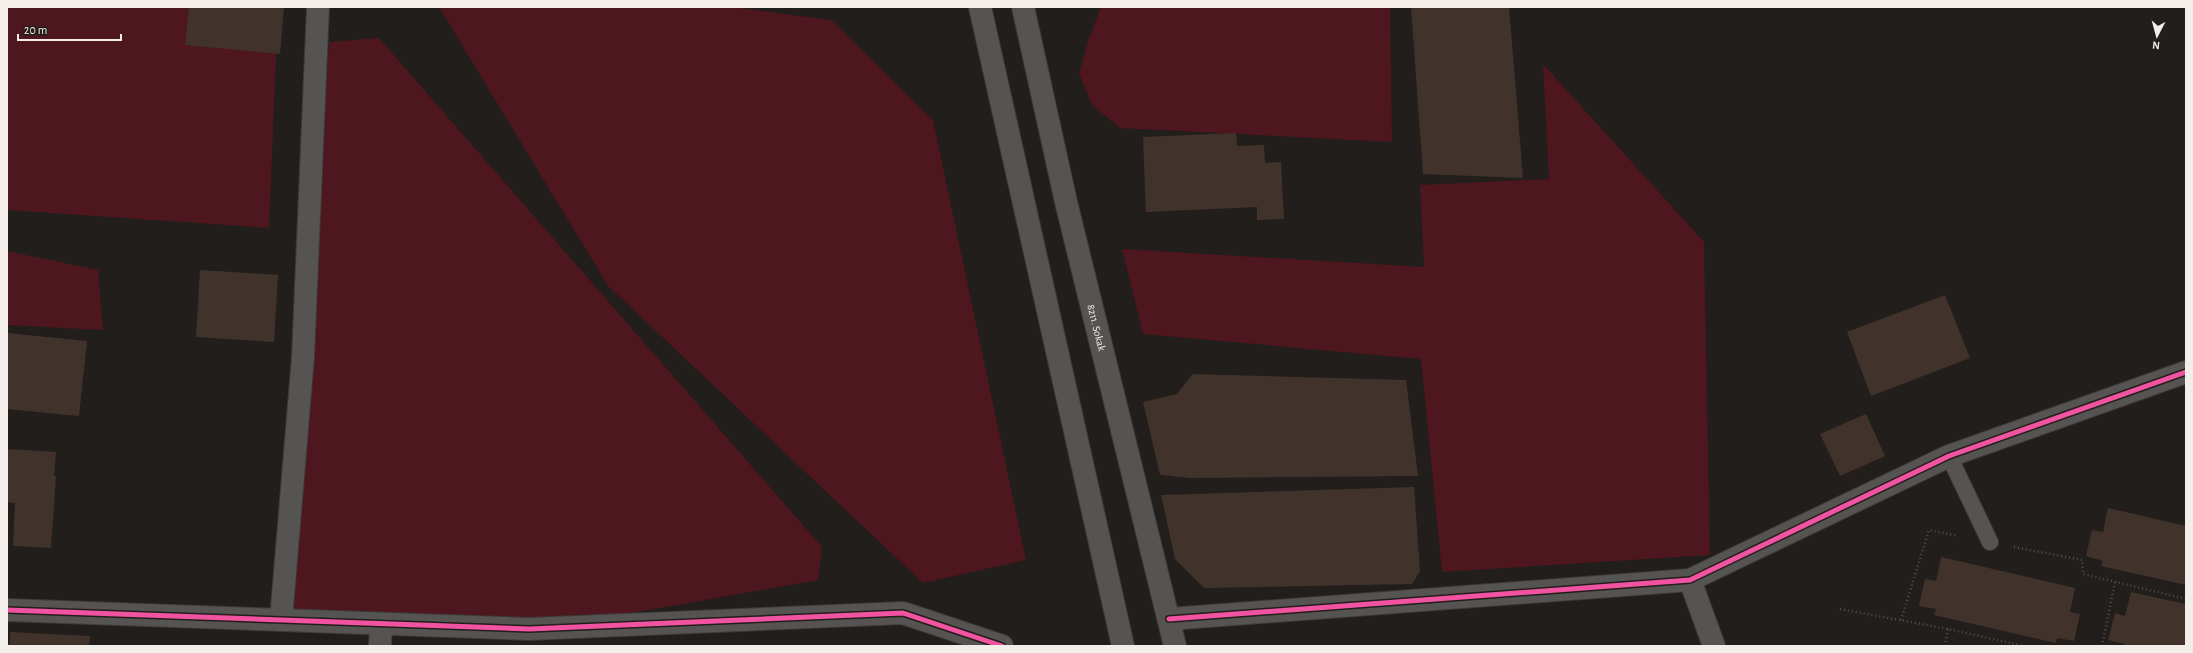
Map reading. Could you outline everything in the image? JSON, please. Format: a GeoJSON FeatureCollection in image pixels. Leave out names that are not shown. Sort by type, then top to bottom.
{"type":"FeatureCollection","features":[{"type":"Feature","properties":{"kind":"street"},"geometry":{"type":"LineString","coordinates":[[280,620],[303,357],[318,7]]}},
{"type":"Feature","properties":{"kind":"street"},"geometry":{"type":"LineString","coordinates":[[980,7],[1123,646]]}},
{"type":"Feature","properties":{"kind":"street","name":"8211. Sokak"},"geometry":{"type":"LineString","coordinates":[[1023,7],[1066,202],[1175,646]]}},
{"type":"Feature","properties":{"kind":"street"},"geometry":{"type":"LineString","coordinates":[[1169,619],[1690,580],[1949,456],[2186,372]]}},
{"type":"Feature","properties":{"kind":"street"},"geometry":{"type":"LineString","coordinates":[[1690,580],[1714,646]]}},
{"type":"Feature","properties":{"kind":"street"},"geometry":{"type":"LineString","coordinates":[[7,610],[381,624],[528,638],[903,613],[1002,646]]}},
{"type":"Feature","properties":{"kind":"street"},"geometry":{"type":"LineString","coordinates":[[380,646],[381,624]]}},
{"type":"Feature","properties":{"kind":"lane"},"geometry":{"type":"LineString","coordinates":[[1949,456],[1990,542]]}},
{"type":"Feature","properties":{"kind":"path"},"geometry":{"type":"LineString","coordinates":[[2102,646],[2115,582],[2186,598]]}},
{"type":"Feature","properties":{"kind":"path"},"geometry":{"type":"LineString","coordinates":[[1840,608],[1948,628],[2024,646]]}},
{"type":"Feature","properties":{"kind":"path"},"geometry":{"type":"LineString","coordinates":[[1945,646],[1948,628]]}},
{"type":"Feature","properties":{"kind":"shaded area"},"geometry":{"type":"Polygon","coordinates":[[[7,7],[278,7],[269,228],[7,210],[7,7]]]}},
{"type":"Feature","properties":{"kind":"shaded area"},"geometry":{"type":"Polygon","coordinates":[[[439,7],[731,7],[831,20],[933,120],[1026,560],[923,583],[608,286],[439,7]]]}},
{"type":"Feature","properties":{"kind":"shaded area"},"geometry":{"type":"Polygon","coordinates":[[[1101,7],[1390,7],[1392,142],[1120,128],[1092,105],[1079,74],[1089,38],[1101,7]]]}},
{"type":"Feature","properties":{"kind":"shaded area"},"geometry":{"type":"Polygon","coordinates":[[[379,38],[822,547],[818,580],[621,615],[381,624],[293,620],[329,42],[379,38]]]}},
{"type":"Feature","properties":{"kind":"shaded area"},"geometry":{"type":"Polygon","coordinates":[[[1543,64],[1704,242],[1710,555],[1442,572],[1421,359],[1143,334],[1122,249],[1424,267],[1420,185],[1549,179],[1543,64]]]}},
{"type":"Feature","properties":{"kind":"shaded area"},"geometry":{"type":"Polygon","coordinates":[[[7,251],[98,270],[103,330],[7,325],[7,251]]]}},
{"type":"Feature","properties":{"kind":"building"},"geometry":{"type":"Polygon","coordinates":[[[189,7],[284,7],[280,54],[185,45],[189,7]]]}},
{"type":"Feature","properties":{"kind":"building"},"geometry":{"type":"Polygon","coordinates":[[[1411,7],[1509,7],[1523,178],[1423,174],[1411,7]]]}},
{"type":"Feature","properties":{"kind":"building"},"geometry":{"type":"Polygon","coordinates":[[[1236,133],[1237,146],[1264,145],[1265,163],[1281,162],[1284,219],[1257,220],[1257,207],[1146,212],[1143,137],[1236,133]]]}},
{"type":"Feature","properties":{"kind":"building"},"geometry":{"type":"Polygon","coordinates":[[[200,270],[278,275],[274,342],[196,337],[200,270]]]}},
{"type":"Feature","properties":{"kind":"building"},"geometry":{"type":"Polygon","coordinates":[[[1945,295],[1970,358],[1871,396],[1847,332],[1945,295]]]}},
{"type":"Feature","properties":{"kind":"building"},"geometry":{"type":"Polygon","coordinates":[[[7,333],[87,341],[79,416],[7,409],[7,333]]]}},
{"type":"Feature","properties":{"kind":"building"},"geometry":{"type":"Polygon","coordinates":[[[1193,374],[1406,380],[1418,476],[1191,478],[1160,475],[1143,402],[1177,394],[1193,374]]]}},
{"type":"Feature","properties":{"kind":"building"},"geometry":{"type":"Polygon","coordinates":[[[1866,414],[1885,456],[1840,476],[1820,434],[1866,414]]]}},
{"type":"Feature","properties":{"kind":"building"},"geometry":{"type":"Polygon","coordinates":[[[7,449],[56,452],[54,476],[56,476],[51,548],[13,546],[15,503],[7,502],[7,449]]]}},
{"type":"Feature","properties":{"kind":"building"},"geometry":{"type":"Polygon","coordinates":[[[1414,487],[1420,571],[1412,584],[1204,588],[1175,559],[1161,495],[1414,487]]]}},
{"type":"Feature","properties":{"kind":"building"},"geometry":{"type":"Polygon","coordinates":[[[2108,508],[2186,526],[2186,585],[2101,566],[2103,561],[2086,556],[2092,530],[2103,532],[2108,508]]]}},
{"type":"Feature","properties":{"kind":"building"},"geometry":{"type":"Polygon","coordinates":[[[1941,557],[2075,588],[2070,612],[2080,614],[2074,641],[2057,638],[2056,643],[1934,615],[1936,609],[1919,606],[1925,579],[1936,581],[1941,557]]]}},
{"type":"Feature","properties":{"kind":"building"},"geometry":{"type":"Polygon","coordinates":[[[2131,592],[2186,604],[2186,646],[2124,646],[2125,644],[2108,640],[2115,613],[2125,616],[2131,592]]]}},
{"type":"Feature","properties":{"kind":"building"},"geometry":{"type":"Polygon","coordinates":[[[10,632],[90,636],[89,646],[7,646],[7,644],[10,644],[10,632]]]}},
{"type":"Feature","properties":{"kind":"cycle path"},"geometry":{"type":"LineString","coordinates":[[1169,619],[1690,580],[1949,456],[2186,372]]}},
{"type":"Feature","properties":{"kind":"cycle path"},"geometry":{"type":"LineString","coordinates":[[7,610],[529,629],[903,613],[1002,646]]}}]}
